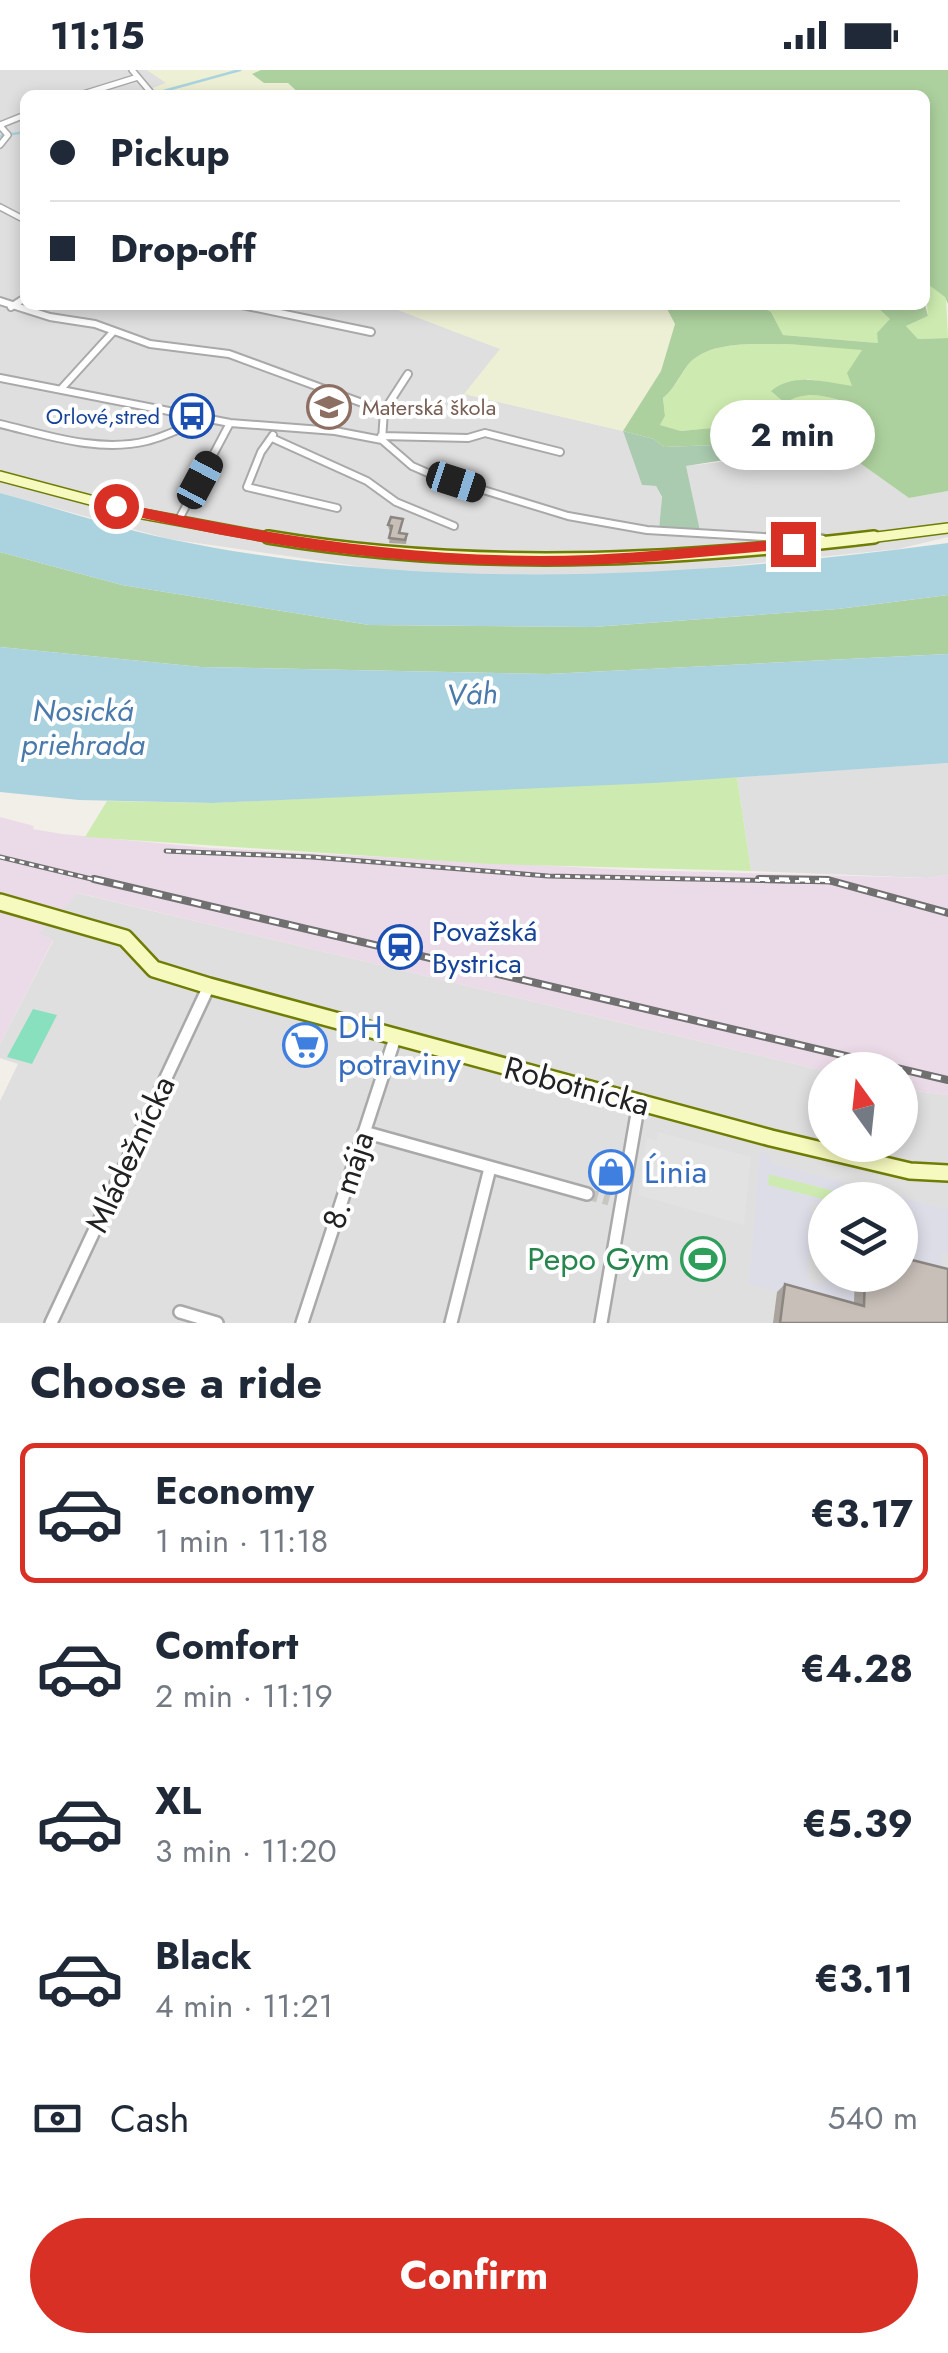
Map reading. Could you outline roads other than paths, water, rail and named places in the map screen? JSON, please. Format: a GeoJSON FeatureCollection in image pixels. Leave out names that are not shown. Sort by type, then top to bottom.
{"type":"FeatureCollection","features":[{"type":"Feature","properties":{"kind":"main road"},"geometry":{"type":"LineString","coordinates":[[0,476],[246,536],[375,552],[535,560],[684,554],[948,528]]}},
{"type":"Feature","properties":{"kind":"main road","name":"Robotnícka"},"geometry":{"type":"LineString","coordinates":[[0,902],[125,938],[154,969],[209,986],[910,1172],[948,1173]]}},
{"type":"Feature","properties":{"kind":"street"},"geometry":{"type":"LineString","coordinates":[[132,70],[149,90]]}},
{"type":"Feature","properties":{"kind":"street"},"geometry":{"type":"LineString","coordinates":[[96,90],[138,77]]}},
{"type":"Feature","properties":{"kind":"street"},"geometry":{"type":"LineString","coordinates":[[79,85],[87,90]]}},
{"type":"Feature","properties":{"kind":"street"},"geometry":{"type":"LineString","coordinates":[[0,126],[7,136],[0,145]]}},
{"type":"Feature","properties":{"kind":"street"},"geometry":{"type":"LineString","coordinates":[[0,301],[20,309]]}},
{"type":"Feature","properties":{"kind":"street"},"geometry":{"type":"LineString","coordinates":[[12,307],[20,301]]}},
{"type":"Feature","properties":{"kind":"street"},"geometry":{"type":"LineString","coordinates":[[24,310],[150,344],[229,354],[384,411]]}},
{"type":"Feature","properties":{"kind":"street"},"geometry":{"type":"LineString","coordinates":[[266,310],[371,332]]}},
{"type":"Feature","properties":{"kind":"street"},"geometry":{"type":"LineString","coordinates":[[61,389],[114,332]]}},
{"type":"Feature","properties":{"kind":"street"},"geometry":{"type":"LineString","coordinates":[[382,438],[384,411],[408,374]]}},
{"type":"Feature","properties":{"kind":"street"},"geometry":{"type":"LineString","coordinates":[[0,378],[230,423],[336,430],[382,438],[468,438],[486,432],[560,452]]}},
{"type":"Feature","properties":{"kind":"street"},"geometry":{"type":"LineString","coordinates":[[0,424],[115,445],[164,436],[208,417]]}},
{"type":"Feature","properties":{"kind":"street"},"geometry":{"type":"LineString","coordinates":[[178,521],[230,423]]}},
{"type":"Feature","properties":{"kind":"street"},"geometry":{"type":"LineString","coordinates":[[277,429],[261,452],[247,488],[337,508]]}},
{"type":"Feature","properties":{"kind":"street"},"geometry":{"type":"LineString","coordinates":[[272,438],[367,481],[387,498],[454,526]]}},
{"type":"Feature","properties":{"kind":"street"},"geometry":{"type":"LineString","coordinates":[[382,438],[412,466],[511,500],[584,519],[681,533],[811,537],[825,541]]}},
{"type":"Feature","properties":{"kind":"street"},"geometry":{"type":"LineString","coordinates":[[681,533],[684,554]]}},
{"type":"Feature","properties":{"kind":"street","name":"Mládežnícka"},"geometry":{"type":"LineString","coordinates":[[51,1323],[209,986]]}},
{"type":"Feature","properties":{"kind":"street","name":"8. mája"},"geometry":{"type":"LineString","coordinates":[[302,1323],[395,1038]]}},
{"type":"Feature","properties":{"kind":"street"},"geometry":{"type":"LineString","coordinates":[[601,1323],[615,1202],[639,1102]]}},
{"type":"Feature","properties":{"kind":"street"},"geometry":{"type":"LineString","coordinates":[[364,1132],[587,1194]]}},
{"type":"Feature","properties":{"kind":"street"},"geometry":{"type":"LineString","coordinates":[[451,1323],[490,1168]]}},
{"type":"Feature","properties":{"kind":"street"},"geometry":{"type":"LineString","coordinates":[[180,1312],[218,1323]]}},
{"type":"Feature","properties":{"kind":"water"},"geometry":{"type":"Polygon","coordinates":[[[0,493],[169,539],[266,556],[461,573],[656,571],[753,565],[948,543],[948,595],[838,609],[593,627],[369,625],[122,585],[0,552],[0,493]]]}},
{"type":"Feature","properties":{"kind":"water","name":"Nosická priehrada"},"geometry":{"type":"Polygon","coordinates":[[[0,647],[201,667],[548,674],[948,654],[948,763],[654,783],[213,803],[79,800],[0,792],[0,647]]]}},
{"type":"Feature","properties":{"kind":"waterway"},"geometry":{"type":"LineString","coordinates":[[167,90],[240,70]]}},
{"type":"Feature","properties":{"kind":"waterway"},"geometry":{"type":"LineString","coordinates":[[0,136],[20,133]]}},
{"type":"Feature","properties":{"kind":"tunnel"},"geometry":{"type":"LineString","coordinates":[[587,1194],[609,1200]]}},
{"type":"Feature","properties":{"kind":"railway"},"geometry":{"type":"LineString","coordinates":[[166,851],[312,857],[548,876],[834,882]]}},
{"type":"Feature","properties":{"kind":"railway"},"geometry":{"type":"LineString","coordinates":[[0,857],[104,882]]}},
{"type":"Feature","properties":{"kind":"railway"},"geometry":{"type":"LineString","coordinates":[[94,879],[948,1080]]}},
{"type":"Feature","properties":{"kind":"railway"},"geometry":{"type":"LineString","coordinates":[[759,879],[828,880],[948,913]]}},
{"type":"Feature","properties":{"kind":"place","name":"Materská škola"},"geometry":{"type":"Point","coordinates":[329,407]}},
{"type":"Feature","properties":{"kind":"place","name":"Orlové,stred"},"geometry":{"type":"Point","coordinates":[192,416]}},
{"type":"Feature","properties":{"kind":"place","name":"Považská Bystrica"},"geometry":{"type":"Point","coordinates":[400,947]}},
{"type":"Feature","properties":{"kind":"place","name":"DH potraviny"},"geometry":{"type":"Point","coordinates":[305,1045]}},
{"type":"Feature","properties":{"kind":"place","name":"Ĺinia"},"geometry":{"type":"Point","coordinates":[611,1172]}},
{"type":"Feature","properties":{"kind":"place","name":"Pepo Gym"},"geometry":{"type":"Point","coordinates":[703,1259]}},
{"type":"Feature","properties":{"kind":"water label","name":"Váh"},"geometry":{"type":"Point","coordinates":[472,694]}}]}
